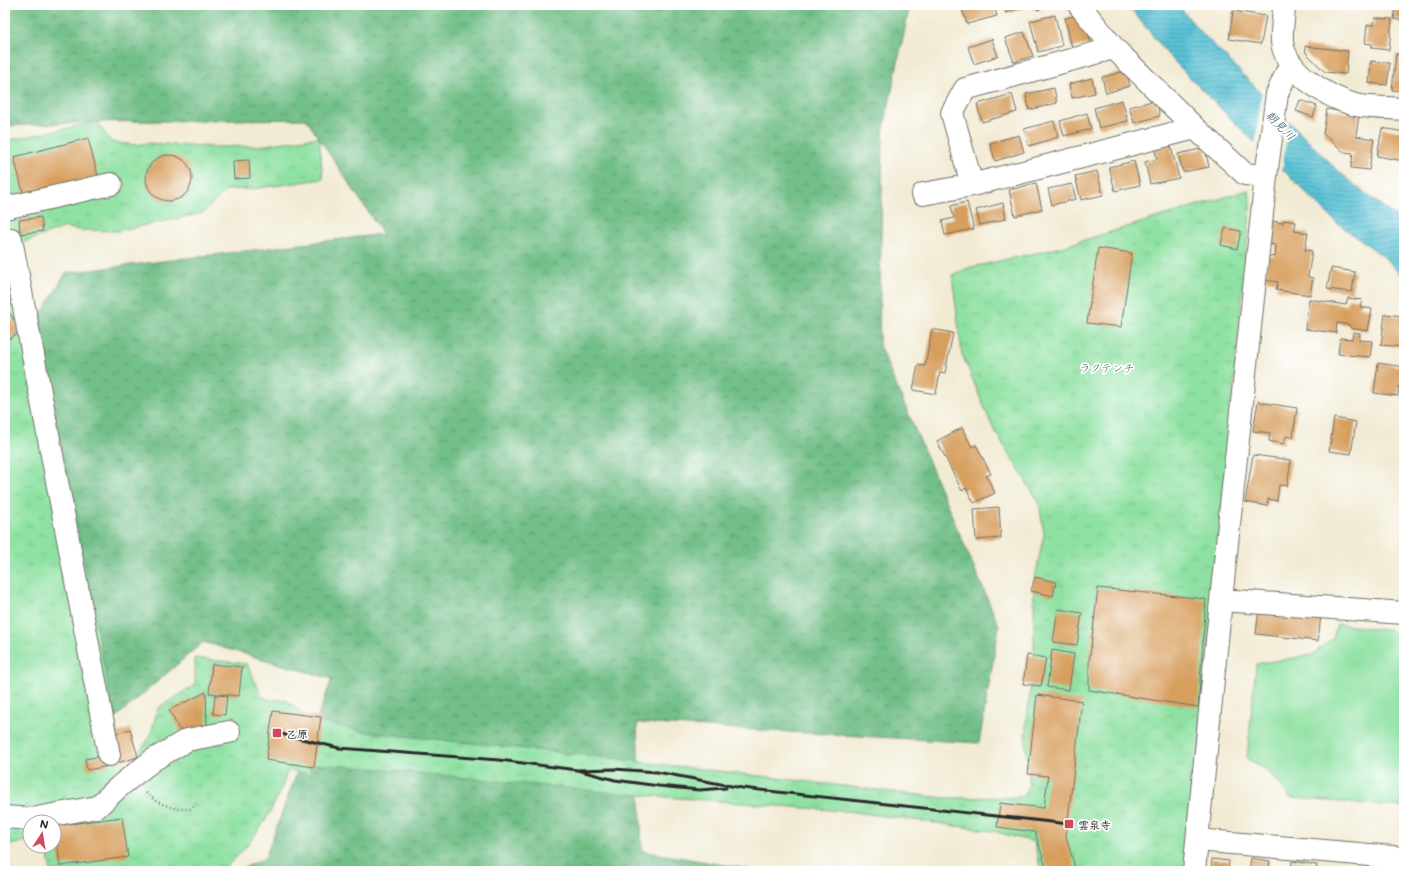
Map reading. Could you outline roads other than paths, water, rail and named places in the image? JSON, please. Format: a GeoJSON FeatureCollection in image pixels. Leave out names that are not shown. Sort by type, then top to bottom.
{"type":"FeatureCollection","features":[{"type":"Feature","properties":{"kind":"street"},"geometry":{"type":"LineString","coordinates":[[1079,5],[1114,48],[1195,128],[1245,174],[1266,176]]}},
{"type":"Feature","properties":{"kind":"street"},"geometry":{"type":"LineString","coordinates":[[1284,5],[1282,42],[1291,63],[1304,78],[1329,95],[1356,105],[1404,109]]}},
{"type":"Feature","properties":{"kind":"street"},"geometry":{"type":"LineString","coordinates":[[972,185],[952,114],[965,89],[1114,48]]}},
{"type":"Feature","properties":{"kind":"street"},"geometry":{"type":"LineString","coordinates":[[1194,871],[1266,176],[1277,94],[1291,63]]}},
{"type":"Feature","properties":{"kind":"street"},"geometry":{"type":"LineString","coordinates":[[923,194],[972,185],[1195,128]]}},
{"type":"Feature","properties":{"kind":"street"},"geometry":{"type":"LineString","coordinates":[[5,208],[111,184]]}},
{"type":"Feature","properties":{"kind":"street"},"geometry":{"type":"LineString","coordinates":[[11,239],[109,755]]}},
{"type":"Feature","properties":{"kind":"street"},"geometry":{"type":"LineString","coordinates":[[1221,600],[1404,613]]}},
{"type":"Feature","properties":{"kind":"street"},"geometry":{"type":"LineString","coordinates":[[5,817],[31,819],[97,807],[152,760],[187,740],[229,732]]}},
{"type":"Feature","properties":{"kind":"street"},"geometry":{"type":"LineString","coordinates":[[1197,840],[1404,858]]}},
{"type":"Feature","properties":{"kind":"water","name":"朝見川"},"geometry":{"type":"Polygon","coordinates":[[[1128,5],[1178,5],[1197,28],[1337,170],[1404,223],[1404,278],[1383,256],[1337,223],[1221,109],[1168,55],[1128,5]]]}},
{"type":"Feature","properties":{"kind":"railway"},"geometry":{"type":"LineString","coordinates":[[277,733],[339,748],[499,760],[577,770],[615,780],[659,786],[699,790],[726,788]]}},
{"type":"Feature","properties":{"kind":"railway"},"geometry":{"type":"LineString","coordinates":[[577,770],[614,769],[657,772],[742,788],[1069,824]]}},
{"type":"Feature","properties":{"kind":"place","name":"乙原"},"geometry":{"type":"Point","coordinates":[277,733]}},
{"type":"Feature","properties":{"kind":"place","name":"雲泉寺"},"geometry":{"type":"Point","coordinates":[1069,824]}},
{"type":"Feature","properties":{"kind":"park label","name":"ラクテンチ"},"geometry":{"type":"Point","coordinates":[1107,367]}}]}
